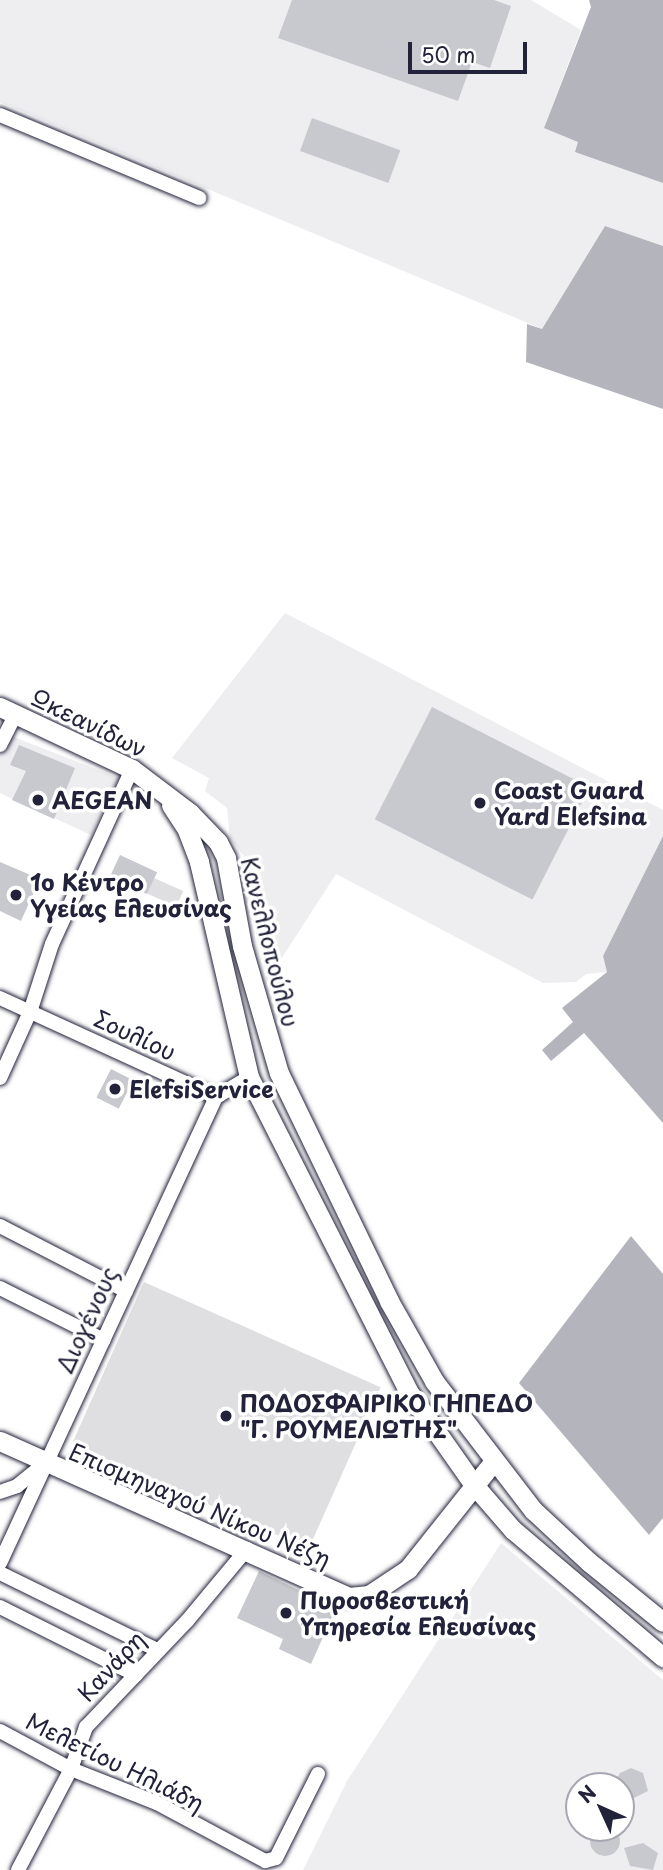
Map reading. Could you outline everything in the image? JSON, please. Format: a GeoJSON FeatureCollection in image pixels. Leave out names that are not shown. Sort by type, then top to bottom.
{"type":"FeatureCollection","features":[{"type":"Feature","properties":{"kind":"street"},"geometry":{"type":"LineString","coordinates":[[0,115],[199,198]]}},
{"type":"Feature","properties":{"kind":"street"},"geometry":{"type":"LineString","coordinates":[[0,746],[8,711]]}},
{"type":"Feature","properties":{"kind":"street","name":"Ωκεανίδων"},"geometry":{"type":"LineString","coordinates":[[8,711],[132,769],[155,785]]}},
{"type":"Feature","properties":{"kind":"street"},"geometry":{"type":"LineString","coordinates":[[0,1078],[30,1012],[52,944],[132,769]]}},
{"type":"Feature","properties":{"kind":"street"},"geometry":{"type":"LineString","coordinates":[[155,785],[195,848],[249,1077],[410,1394],[474,1485],[513,1530],[570,1583],[663,1657]]}},
{"type":"Feature","properties":{"kind":"street","name":"Κανελλοπούλου"},"geometry":{"type":"LineString","coordinates":[[155,785],[203,825],[226,858],[242,946],[279,1073],[395,1312],[433,1381],[493,1462],[533,1510],[589,1562],[663,1622]]}},
{"type":"Feature","properties":{"kind":"street","name":"Σουλίου"},"geometry":{"type":"LineString","coordinates":[[0,998],[216,1097]]}},
{"type":"Feature","properties":{"kind":"street"},"geometry":{"type":"LineString","coordinates":[[216,1097],[249,1077]]}},
{"type":"Feature","properties":{"kind":"street","name":"Διογένους"},"geometry":{"type":"LineString","coordinates":[[0,1563],[216,1097]]}},
{"type":"Feature","properties":{"kind":"street"},"geometry":{"type":"LineString","coordinates":[[0,1226],[126,1291]]}},
{"type":"Feature","properties":{"kind":"street"},"geometry":{"type":"LineString","coordinates":[[0,1288],[104,1340]]}},
{"type":"Feature","properties":{"kind":"street","name":"Επισμηναγού Νίκου Νέζη"},"geometry":{"type":"LineString","coordinates":[[0,1441],[44,1464],[247,1549],[349,1597],[369,1595],[408,1569],[493,1462]]}},
{"type":"Feature","properties":{"kind":"street"},"geometry":{"type":"LineString","coordinates":[[0,1492],[17,1486],[44,1464]]}},
{"type":"Feature","properties":{"kind":"street","name":"Κανάρη"},"geometry":{"type":"LineString","coordinates":[[18,1870],[71,1769],[86,1727],[136,1675],[247,1549]]}},
{"type":"Feature","properties":{"kind":"street"},"geometry":{"type":"LineString","coordinates":[[0,1573],[157,1650]]}},
{"type":"Feature","properties":{"kind":"street"},"geometry":{"type":"LineString","coordinates":[[0,1607],[136,1675]]}},
{"type":"Feature","properties":{"kind":"street","name":"Μελετίου Ηλιάδη"},"geometry":{"type":"LineString","coordinates":[[0,1731],[71,1769],[157,1803],[265,1861],[276,1858],[318,1774]]}},
{"type":"Feature","properties":{"kind":"shaded area"},"geometry":{"type":"Polygon","coordinates":[[[0,0],[531,0],[581,30],[544,128],[663,170],[663,246],[605,226],[542,329],[0,102],[0,0]]]}},
{"type":"Feature","properties":{"kind":"shaded area"},"geometry":{"type":"Polygon","coordinates":[[[589,0],[663,0],[663,183],[575,152],[578,142],[544,128],[591,7],[589,0]]]}},
{"type":"Feature","properties":{"kind":"shaded area"},"geometry":{"type":"Polygon","coordinates":[[[605,226],[663,246],[663,409],[526,362],[527,324],[542,329],[605,226]]]}},
{"type":"Feature","properties":{"kind":"shaded area","name":"Coast Guard Yard Elefsina"},"geometry":{"type":"Polygon","coordinates":[[[285,613],[663,810],[663,836],[603,956],[607,972],[586,974],[576,982],[543,983],[336,874],[267,981],[244,856],[230,839],[227,808],[205,791],[209,778],[172,758],[285,613]]]}},
{"type":"Feature","properties":{"kind":"shaded area"},"geometry":{"type":"Polygon","coordinates":[[[6,734],[119,778],[91,835],[0,793],[0,745],[6,734]]]}},
{"type":"Feature","properties":{"kind":"shaded area"},"geometry":{"type":"Polygon","coordinates":[[[663,836],[663,1123],[584,1033],[551,1061],[542,1050],[573,1022],[562,1008],[607,972],[603,956],[663,836]]]}},
{"type":"Feature","properties":{"kind":"shaded area"},"geometry":{"type":"Polygon","coordinates":[[[154,878],[183,891],[176,907],[147,894],[154,878]]]}},
{"type":"Feature","properties":{"kind":"shaded area"},"geometry":{"type":"Polygon","coordinates":[[[631,1236],[663,1274],[663,1518],[649,1535],[519,1383],[631,1236]]]}},
{"type":"Feature","properties":{"kind":"shaded area","name":"ΠΟΔΟΣΦΑΙΡΙΚΟ ΓΗΠΕΔΟ \"Γ. ΡΟΥΜΕΛΙΩΤΗΣ\""},"geometry":{"type":"Polygon","coordinates":[[[144,1282],[381,1387],[309,1549],[72,1444],[144,1282]]]}},
{"type":"Feature","properties":{"kind":"shaded area"},"geometry":{"type":"Polygon","coordinates":[[[501,1543],[663,1680],[663,1870],[303,1870],[347,1781],[501,1543]]]}},
{"type":"Feature","properties":{"kind":"building"},"geometry":{"type":"Polygon","coordinates":[[[292,0],[494,0],[511,6],[490,68],[472,62],[458,101],[278,38],[292,0]]]}},
{"type":"Feature","properties":{"kind":"building"},"geometry":{"type":"Polygon","coordinates":[[[312,118],[400,150],[388,183],[300,151],[312,118]]]}},
{"type":"Feature","properties":{"kind":"building","name":"Coast Guard Yard Elefsina"},"geometry":{"type":"Polygon","coordinates":[[[432,707],[590,787],[533,900],[375,819],[432,707]]]}},
{"type":"Feature","properties":{"kind":"building","name":"AEGEAN"},"geometry":{"type":"Polygon","coordinates":[[[19,745],[75,768],[54,819],[12,800],[26,771],[10,765],[19,745]]]}},
{"type":"Feature","properties":{"kind":"building"},"geometry":{"type":"Polygon","coordinates":[[[120,855],[157,872],[147,894],[110,877],[120,855]]]}},
{"type":"Feature","properties":{"kind":"building","name":"1ο Κέντρο Υγείας Ελευσίνας"},"geometry":{"type":"Polygon","coordinates":[[[0,862],[40,879],[21,921],[0,911],[0,862]]]}},
{"type":"Feature","properties":{"kind":"building","name":"ElefsiService"},"geometry":{"type":"Polygon","coordinates":[[[111,1069],[133,1080],[119,1109],[96,1098],[111,1069]]]}},
{"type":"Feature","properties":{"kind":"building","name":"Πυροσβεστική Υπηρεσία Ελευσίνας"},"geometry":{"type":"Polygon","coordinates":[[[259,1571],[336,1608],[311,1664],[279,1649],[283,1639],[237,1618],[259,1571]]]}},
{"type":"Feature","properties":{"kind":"building"},"geometry":{"type":"Polygon","coordinates":[[[631,1768],[643,1773],[648,1791],[635,1798],[635,1772],[622,1772],[631,1768]]]}},
{"type":"Feature","properties":{"kind":"building"},"geometry":{"type":"Polygon","coordinates":[[[590,1842],[620,1842],[616,1852],[611,1855],[599,1855],[591,1847],[590,1842]]]}},
{"type":"Feature","properties":{"kind":"building"},"geometry":{"type":"Polygon","coordinates":[[[643,1843],[658,1853],[653,1870],[630,1866],[624,1848],[643,1843]]]}},
{"type":"Feature","properties":{"kind":"place","name":"AEGEAN"},"geometry":{"type":"Point","coordinates":[38,800]}},
{"type":"Feature","properties":{"kind":"place","name":"Coast Guard Yard Elefsina"},"geometry":{"type":"Point","coordinates":[480,803]}},
{"type":"Feature","properties":{"kind":"place","name":"1ο Κέντρο Υγείας Ελευσίνας"},"geometry":{"type":"Point","coordinates":[16,895]}},
{"type":"Feature","properties":{"kind":"place","name":"ElefsiService"},"geometry":{"type":"Point","coordinates":[115,1089]}},
{"type":"Feature","properties":{"kind":"place","name":"ΠΟΔΟΣΦΑΙΡΙΚΟ ΓΗΠΕΔΟ \"Γ. ΡΟΥΜΕΛΙΩΤΗΣ\""},"geometry":{"type":"Point","coordinates":[226,1416]}},
{"type":"Feature","properties":{"kind":"place","name":"Πυροσβεστική Υπηρεσία Ελευσίνας"},"geometry":{"type":"Point","coordinates":[286,1613]}}]}
